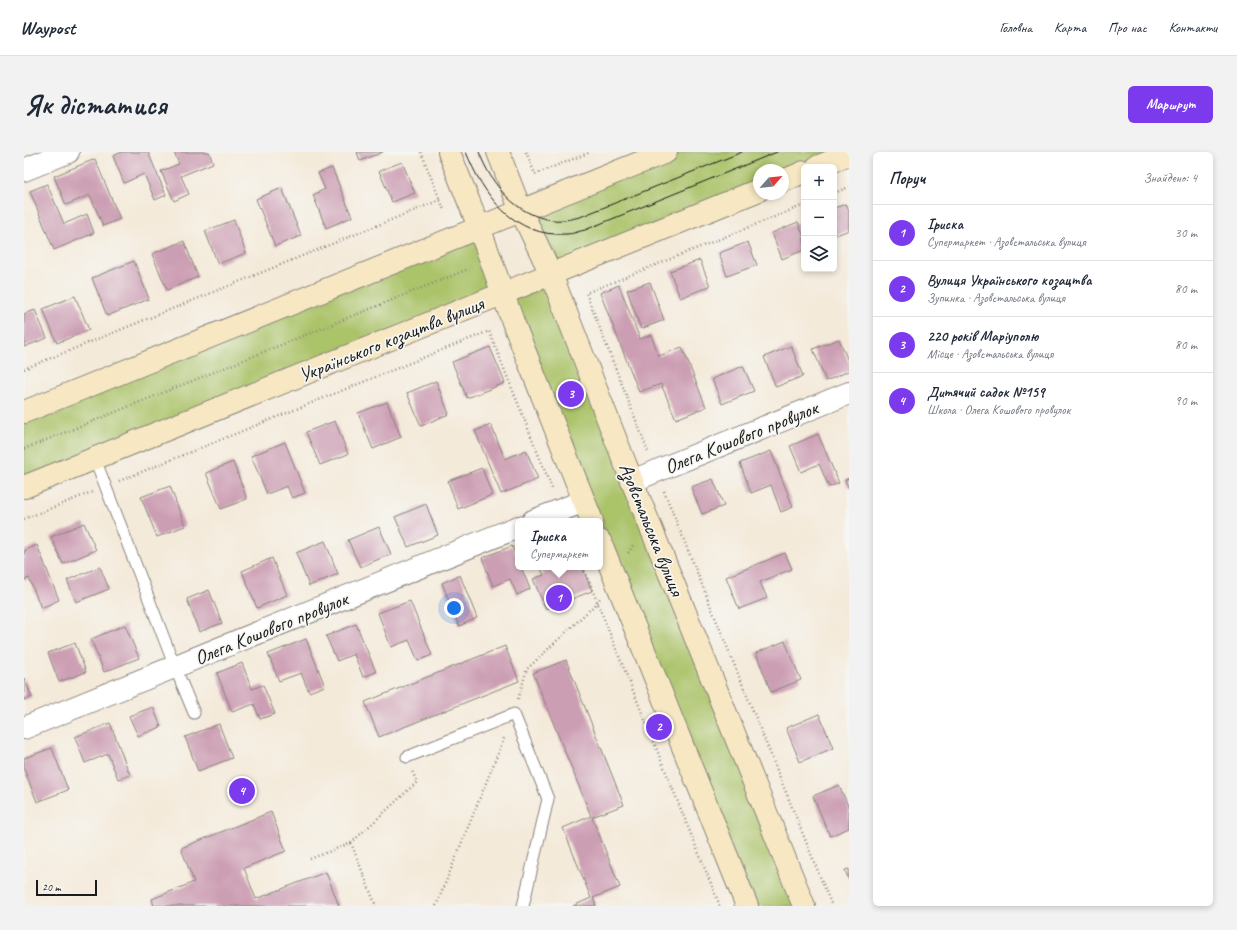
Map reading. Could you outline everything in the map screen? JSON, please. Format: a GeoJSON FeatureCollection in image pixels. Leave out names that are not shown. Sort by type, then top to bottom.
{"type":"FeatureCollection","features":[{"type":"Feature","properties":{"kind":"street"},"geometry":{"type":"LineString","coordinates":[[24,170],[68,152]]}},
{"type":"Feature","properties":{"kind":"street"},"geometry":{"type":"LineString","coordinates":[[449,152],[479,227],[502,294],[591,518]]}},
{"type":"Feature","properties":{"kind":"street","name":"Азовстальська вулиця"},"geometry":{"type":"LineString","coordinates":[[498,152],[521,211],[551,274],[632,481],[804,906]]}},
{"type":"Feature","properties":{"kind":"street"},"geometry":{"type":"LineString","coordinates":[[24,412],[666,152]]}},
{"type":"Feature","properties":{"kind":"street"},"geometry":{"type":"LineString","coordinates":[[824,164],[849,154]]}},
{"type":"Feature","properties":{"kind":"street"},"geometry":{"type":"LineString","coordinates":[[789,178],[801,173]]}},
{"type":"Feature","properties":{"kind":"street","name":"Українського козацтва вулиця"},"geometry":{"type":"LineString","coordinates":[[24,487],[753,192]]}},
{"type":"Feature","properties":{"kind":"street","name":"Олега Кошового провулок"},"geometry":{"type":"LineString","coordinates":[[632,481],[849,393]]}},
{"type":"Feature","properties":{"kind":"street"},"geometry":{"type":"LineString","coordinates":[[540,518],[584,501]]}},
{"type":"Feature","properties":{"kind":"street","name":"Олега Кошового провулок"},"geometry":{"type":"LineString","coordinates":[[24,728],[515,528]]}},
{"type":"Feature","properties":{"kind":"street"},"geometry":{"type":"LineString","coordinates":[[603,548],[747,906]]}},
{"type":"Feature","properties":{"kind":"lane"},"geometry":{"type":"LineString","coordinates":[[95,458],[194,713]]}},
{"type":"Feature","properties":{"kind":"lane"},"geometry":{"type":"LineString","coordinates":[[407,757],[514,714],[548,799],[523,906]]}},
{"type":"Feature","properties":{"kind":"path"},"geometry":{"type":"LineString","coordinates":[[421,152],[444,210]]}},
{"type":"Feature","properties":{"kind":"path"},"geometry":{"type":"LineString","coordinates":[[526,152],[535,174],[591,152]]}},
{"type":"Feature","properties":{"kind":"path"},"geometry":{"type":"LineString","coordinates":[[837,192],[849,187]]}},
{"type":"Feature","properties":{"kind":"path"},"geometry":{"type":"LineString","coordinates":[[24,369],[440,200]]}},
{"type":"Feature","properties":{"kind":"path"},"geometry":{"type":"LineString","coordinates":[[801,206],[586,293],[656,471],[832,906]]}},
{"type":"Feature","properties":{"kind":"path"},"geometry":{"type":"LineString","coordinates":[[24,449],[466,270]]}},
{"type":"Feature","properties":{"kind":"path"},"geometry":{"type":"LineString","coordinates":[[24,519],[489,331],[560,510]]}},
{"type":"Feature","properties":{"kind":"path"},"geometry":{"type":"LineString","coordinates":[[436,906],[514,714],[527,669],[598,602],[666,495]]}},
{"type":"Feature","properties":{"kind":"path"},"geometry":{"type":"LineString","coordinates":[[584,570],[720,906]]}},
{"type":"Feature","properties":{"kind":"path"},"geometry":{"type":"LineString","coordinates":[[310,859],[351,843],[417,782]]}},
{"type":"Feature","properties":{"kind":"path"},"geometry":{"type":"LineString","coordinates":[[351,843],[376,906]]}},
{"type":"Feature","properties":{"kind":"green space"},"geometry":{"type":"Polygon","coordinates":[[[684,152],[836,152],[806,164],[801,164],[801,166],[789,171],[789,164],[753,164],[753,185],[553,266],[531,214],[684,152]]]}},
{"type":"Feature","properties":{"kind":"green space"},"geometry":{"type":"Polygon","coordinates":[[[474,237],[492,290],[24,480],[24,418],[474,237]]]}},
{"type":"Feature","properties":{"kind":"green space"},"geometry":{"type":"Polygon","coordinates":[[[548,282],[799,906],[754,906],[603,529],[603,518],[599,518],[510,297],[548,282]]]}},
{"type":"Feature","properties":{"kind":"building"},"geometry":{"type":"Polygon","coordinates":[[[122,152],[148,152],[166,195],[155,200],[144,174],[124,183],[113,156],[122,152]]]}},
{"type":"Feature","properties":{"kind":"building"},"geometry":{"type":"Polygon","coordinates":[[[174,152],[209,152],[213,163],[181,176],[189,194],[174,201],[161,171],[179,164],[174,152]]]}},
{"type":"Feature","properties":{"kind":"building"},"geometry":{"type":"Polygon","coordinates":[[[357,152],[383,152],[360,161],[357,152]]]}},
{"type":"Feature","properties":{"kind":"building"},"geometry":{"type":"Polygon","coordinates":[[[95,159],[120,219],[103,226],[90,195],[66,205],[54,176],[95,159]]]}},
{"type":"Feature","properties":{"kind":"building"},"geometry":{"type":"Polygon","coordinates":[[[402,162],[415,193],[392,202],[379,171],[402,162]]]}},
{"type":"Feature","properties":{"kind":"building"},"geometry":{"type":"Polygon","coordinates":[[[332,168],[352,217],[326,228],[313,195],[325,189],[318,173],[332,168]]]}},
{"type":"Feature","properties":{"kind":"building"},"geometry":{"type":"Polygon","coordinates":[[[47,184],[64,224],[87,214],[94,233],[54,250],[30,191],[47,184]]]}},
{"type":"Feature","properties":{"kind":"building"},"geometry":{"type":"Polygon","coordinates":[[[282,188],[301,236],[275,246],[256,199],[282,188]]]}},
{"type":"Feature","properties":{"kind":"building"},"geometry":{"type":"Polygon","coordinates":[[[846,204],[849,210],[849,230],[837,235],[837,207],[846,204]]]}},
{"type":"Feature","properties":{"kind":"building"},"geometry":{"type":"Polygon","coordinates":[[[234,220],[246,253],[218,264],[205,231],[234,220]]]}},
{"type":"Feature","properties":{"kind":"building"},"geometry":{"type":"Polygon","coordinates":[[[798,222],[801,230],[801,251],[782,259],[772,233],[798,222]]]}},
{"type":"Feature","properties":{"kind":"building"},"geometry":{"type":"Polygon","coordinates":[[[184,241],[198,277],[167,290],[152,254],[184,241]]]}},
{"type":"Feature","properties":{"kind":"building"},"geometry":{"type":"Polygon","coordinates":[[[748,242],[757,265],[727,276],[719,253],[748,242]]]}},
{"type":"Feature","properties":{"kind":"building"},"geometry":{"type":"Polygon","coordinates":[[[700,260],[710,286],[680,298],[670,271],[700,260]]]}},
{"type":"Feature","properties":{"kind":"building"},"geometry":{"type":"Polygon","coordinates":[[[134,261],[149,299],[107,316],[92,278],[134,261]]]}},
{"type":"Feature","properties":{"kind":"building"},"geometry":{"type":"Polygon","coordinates":[[[650,282],[664,320],[641,329],[627,290],[650,282]]]}},
{"type":"Feature","properties":{"kind":"building"},"geometry":{"type":"Polygon","coordinates":[[[619,285],[640,339],[651,335],[659,356],[682,347],[706,407],[676,419],[661,384],[639,392],[600,293],[619,285]]]}},
{"type":"Feature","properties":{"kind":"building"},"geometry":{"type":"Polygon","coordinates":[[[75,296],[89,330],[57,343],[43,309],[75,296]]]}},
{"type":"Feature","properties":{"kind":"building"},"geometry":{"type":"Polygon","coordinates":[[[35,310],[47,338],[24,347],[24,314],[35,310]]]}},
{"type":"Feature","properties":{"kind":"building"},"geometry":{"type":"Polygon","coordinates":[[[839,339],[849,363],[849,371],[826,381],[813,349],[839,339]]]}},
{"type":"Feature","properties":{"kind":"building"},"geometry":{"type":"Polygon","coordinates":[[[791,346],[803,376],[776,387],[764,357],[791,346]]]}},
{"type":"Feature","properties":{"kind":"building"},"geometry":{"type":"Polygon","coordinates":[[[490,347],[505,383],[467,398],[452,362],[490,347]]]}},
{"type":"Feature","properties":{"kind":"building"},"geometry":{"type":"Polygon","coordinates":[[[743,366],[754,391],[722,404],[712,379],[743,366]]]}},
{"type":"Feature","properties":{"kind":"building"},"geometry":{"type":"Polygon","coordinates":[[[436,381],[449,414],[421,426],[407,393],[436,381]]]}},
{"type":"Feature","properties":{"kind":"building"},"geometry":{"type":"Polygon","coordinates":[[[387,402],[401,437],[373,449],[358,413],[387,402]]]}},
{"type":"Feature","properties":{"kind":"building"},"geometry":{"type":"Polygon","coordinates":[[[335,421],[348,454],[320,465],[306,432],[335,421]]]}},
{"type":"Feature","properties":{"kind":"building"},"geometry":{"type":"Polygon","coordinates":[[[491,425],[505,459],[526,450],[538,479],[501,494],[475,431],[491,425]]]}},
{"type":"Feature","properties":{"kind":"building"},"geometry":{"type":"Polygon","coordinates":[[[818,434],[839,483],[829,487],[819,464],[801,472],[790,446],[818,434]]]}},
{"type":"Feature","properties":{"kind":"building"},"geometry":{"type":"Polygon","coordinates":[[[285,442],[305,493],[292,498],[287,486],[267,494],[251,456],[285,442]]]}},
{"type":"Feature","properties":{"kind":"building"},"geometry":{"type":"Polygon","coordinates":[[[771,451],[793,507],[781,512],[771,485],[751,493],[740,463],[771,451]]]}},
{"type":"Feature","properties":{"kind":"building"},"geometry":{"type":"Polygon","coordinates":[[[233,462],[247,499],[221,509],[206,473],[233,462]]]}},
{"type":"Feature","properties":{"kind":"building"},"geometry":{"type":"Polygon","coordinates":[[[482,468],[492,495],[458,509],[448,481],[482,468]]]}},
{"type":"Feature","properties":{"kind":"building"},"geometry":{"type":"Polygon","coordinates":[[[849,478],[849,489],[845,480],[849,478]]]}},
{"type":"Feature","properties":{"kind":"building"},"geometry":{"type":"Polygon","coordinates":[[[713,479],[724,506],[702,514],[691,487],[713,479]]]}},
{"type":"Feature","properties":{"kind":"building"},"geometry":{"type":"Polygon","coordinates":[[[170,486],[185,526],[157,537],[141,497],[170,486]]]}},
{"type":"Feature","properties":{"kind":"building"},"geometry":{"type":"Polygon","coordinates":[[[426,504],[438,535],[408,547],[395,517],[426,504]]]}},
{"type":"Feature","properties":{"kind":"building"},"geometry":{"type":"Polygon","coordinates":[[[84,523],[96,550],[63,564],[51,537],[84,523]]]}},
{"type":"Feature","properties":{"kind":"building"},"geometry":{"type":"Polygon","coordinates":[[[379,527],[391,554],[360,567],[348,540],[379,527]]]}},
{"type":"Feature","properties":{"kind":"building"},"geometry":{"type":"Polygon","coordinates":[[[325,541],[338,574],[309,586],[296,553],[325,541]]]}},
{"type":"Feature","properties":{"kind":"building"},"geometry":{"type":"Polygon","coordinates":[[[37,545],[59,600],[41,608],[29,578],[24,580],[24,551],[37,545]]]}},
{"type":"Feature","properties":{"kind":"building"},"geometry":{"type":"Polygon","coordinates":[[[512,546],[515,553],[515,570],[522,570],[530,589],[517,595],[510,579],[493,586],[482,558],[512,546]]]}},
{"type":"Feature","properties":{"kind":"building"},"geometry":{"type":"Polygon","coordinates":[[[785,553],[792,569],[760,582],[767,598],[739,609],[726,577],[785,553]]]}},
{"type":"Feature","properties":{"kind":"building"},"geometry":{"type":"Polygon","coordinates":[[[272,558],[287,595],[257,608],[242,571],[272,558]]]}},
{"type":"Feature","properties":{"kind":"building"},"geometry":{"type":"Polygon","coordinates":[[[100,567],[109,589],[76,602],[67,580],[100,567]]]}},
{"type":"Feature","properties":{"kind":"building"},"geometry":{"type":"Polygon","coordinates":[[[542,570],[583,570],[592,591],[546,609],[533,579],[544,575],[542,570]]]}},
{"type":"Feature","properties":{"kind":"building"},"geometry":{"type":"Polygon","coordinates":[[[460,575],[477,618],[459,626],[442,583],[460,575]]]}},
{"type":"Feature","properties":{"kind":"building"},"geometry":{"type":"Polygon","coordinates":[[[209,590],[222,623],[199,632],[187,599],[209,590]]]}},
{"type":"Feature","properties":{"kind":"building"},"geometry":{"type":"Polygon","coordinates":[[[410,601],[432,655],[418,661],[409,640],[391,647],[378,613],[410,601]]]}},
{"type":"Feature","properties":{"kind":"building"},"geometry":{"type":"Polygon","coordinates":[[[356,624],[376,672],[363,677],[354,654],[337,661],[326,636],[356,624]]]}},
{"type":"Feature","properties":{"kind":"building"},"geometry":{"type":"Polygon","coordinates":[[[125,625],[139,658],[104,672],[91,639],[125,625]]]}},
{"type":"Feature","properties":{"kind":"building"},"geometry":{"type":"Polygon","coordinates":[[[306,639],[325,686],[309,692],[301,673],[279,681],[268,654],[306,639]]]}},
{"type":"Feature","properties":{"kind":"building"},"geometry":{"type":"Polygon","coordinates":[[[785,641],[801,680],[771,692],[756,653],[785,641]]]}},
{"type":"Feature","properties":{"kind":"building"},"geometry":{"type":"Polygon","coordinates":[[[75,643],[86,672],[59,682],[48,653],[75,643]]]}},
{"type":"Feature","properties":{"kind":"building"},"geometry":{"type":"Polygon","coordinates":[[[505,646],[519,681],[379,737],[365,702],[505,646]]]}},
{"type":"Feature","properties":{"kind":"building"},"geometry":{"type":"Polygon","coordinates":[[[566,660],[624,805],[592,817],[620,887],[593,898],[596,906],[573,906],[591,898],[563,828],[591,816],[533,673],[566,660]]]}},
{"type":"Feature","properties":{"kind":"building"},"geometry":{"type":"Polygon","coordinates":[[[242,663],[252,689],[263,685],[275,714],[260,719],[254,704],[232,712],[217,673],[242,663]]]}},
{"type":"Feature","properties":{"kind":"building"},"geometry":{"type":"Polygon","coordinates":[[[24,678],[32,697],[24,700],[24,678]]]}},
{"type":"Feature","properties":{"kind":"building"},"geometry":{"type":"Polygon","coordinates":[[[153,707],[161,727],[138,736],[129,716],[153,707]]]}},
{"type":"Feature","properties":{"kind":"building"},"geometry":{"type":"Polygon","coordinates":[[[819,714],[833,748],[800,762],[786,728],[819,714]]]}},
{"type":"Feature","properties":{"kind":"building"},"geometry":{"type":"Polygon","coordinates":[[[110,723],[130,775],[118,779],[108,754],[85,763],[75,737],[110,723]]]}},
{"type":"Feature","properties":{"kind":"building"},"geometry":{"type":"Polygon","coordinates":[[[219,724],[232,758],[198,771],[185,737],[219,724]]]}},
{"type":"Feature","properties":{"kind":"building"},"geometry":{"type":"Polygon","coordinates":[[[52,748],[68,790],[37,802],[24,769],[24,758],[52,748]]]}},
{"type":"Feature","properties":{"kind":"building"},"geometry":{"type":"Polygon","coordinates":[[[839,785],[849,808],[849,828],[830,836],[813,796],[839,785]]]}},
{"type":"Feature","properties":{"kind":"building"},"geometry":{"type":"Polygon","coordinates":[[[271,812],[286,851],[244,868],[256,899],[326,872],[339,906],[154,906],[152,899],[194,882],[181,848],[271,812]]]}},
{"type":"Feature","properties":{"kind":"building"},"geometry":{"type":"Polygon","coordinates":[[[849,869],[849,880],[845,870],[849,869]]]}},
{"type":"Feature","properties":{"kind":"tram line"},"geometry":{"type":"LineString","coordinates":[[466,152],[482,184],[491,198],[503,211],[516,221],[531,229],[548,233],[567,234],[585,230],[777,152]]}},
{"type":"Feature","properties":{"kind":"tram line"},"geometry":{"type":"LineString","coordinates":[[479,152],[490,176],[498,187],[516,205],[540,217],[553,220],[566,220],[580,217],[742,152]]}},
{"type":"Feature","properties":{"kind":"place","name":"220 років Маріуполю"},"geometry":{"type":"Point","coordinates":[571,394]}},
{"type":"Feature","properties":{"kind":"place","name":"Іриска"},"geometry":{"type":"Point","coordinates":[559,598]}},
{"type":"Feature","properties":{"kind":"place","name":"Вулиця Українського козацтва"},"geometry":{"type":"Point","coordinates":[659,727]}},
{"type":"Feature","properties":{"kind":"place","name":"Дитячий садок №159"},"geometry":{"type":"Point","coordinates":[242,791]}}]}
